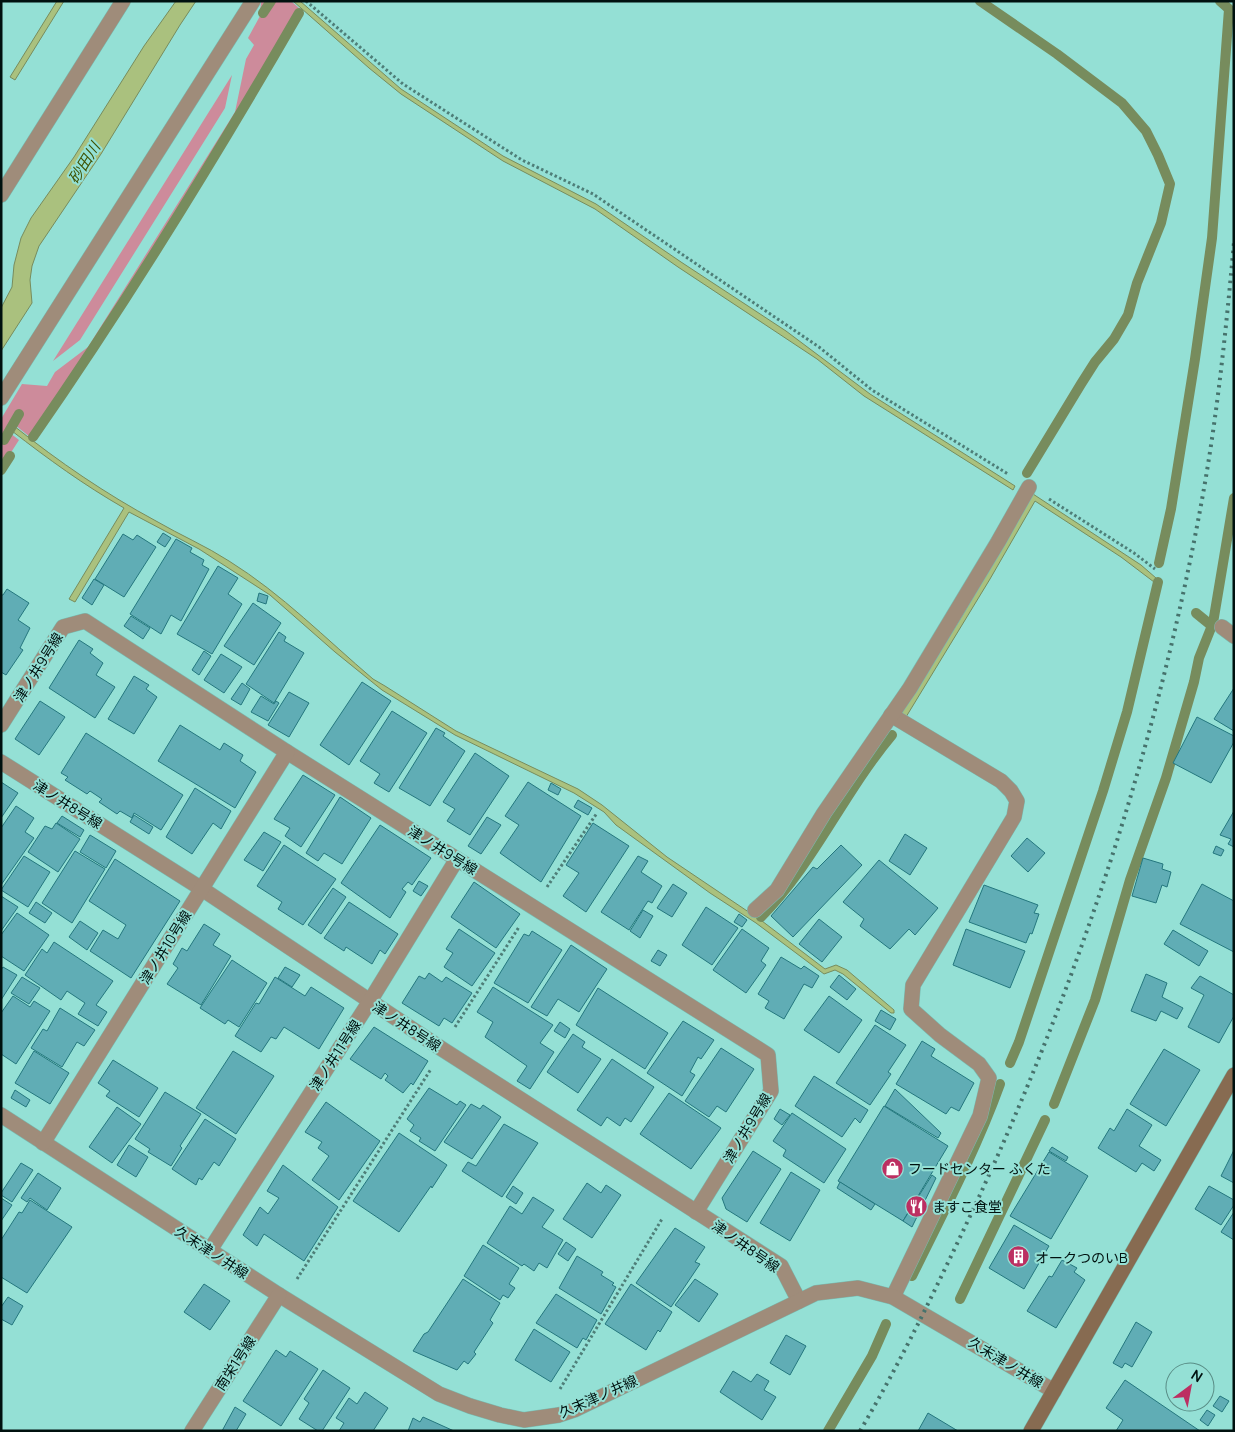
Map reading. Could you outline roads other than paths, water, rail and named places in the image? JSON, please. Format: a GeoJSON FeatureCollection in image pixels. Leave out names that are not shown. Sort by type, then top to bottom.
{"type":"FeatureCollection","features":[{"type":"Feature","properties":{"kind":"main road"},"geometry":{"type":"LineString","coordinates":[[1031,1431],[1234,1075]]}},
{"type":"Feature","properties":{"kind":"street"},"geometry":{"type":"LineString","coordinates":[[1,195],[123,1]]}},
{"type":"Feature","properties":{"kind":"street"},"geometry":{"type":"LineString","coordinates":[[1,398],[252,1]]}},
{"type":"Feature","properties":{"kind":"street"},"geometry":{"type":"LineString","coordinates":[[755,910],[777,890],[824,814],[910,688],[1029,486]]}},
{"type":"Feature","properties":{"kind":"street","name":"津ノ井9号線"},"geometry":{"type":"LineString","coordinates":[[1,724],[63,627],[86,621],[288,752],[768,1055],[771,1091],[696,1212]]}},
{"type":"Feature","properties":{"kind":"street"},"geometry":{"type":"LineString","coordinates":[[891,715],[1001,781],[1011,791],[1017,801],[1014,817],[913,985],[911,1009],[940,1035],[979,1064],[989,1078],[980,1116],[892,1297]]}},
{"type":"Feature","properties":{"kind":"street","name":"津ノ井10号線"},"geometry":{"type":"LineString","coordinates":[[43,1143],[288,752]]}},
{"type":"Feature","properties":{"kind":"street","name":"津ノ井8号線"},"geometry":{"type":"LineString","coordinates":[[1,762],[202,889],[370,1001],[781,1266],[799,1301]]}},
{"type":"Feature","properties":{"kind":"street","name":"津ノ井11号線"},"geometry":{"type":"LineString","coordinates":[[210,1250],[370,1001],[457,859]]}},
{"type":"Feature","properties":{"kind":"street","name":"久末津ノ井線"},"geometry":{"type":"LineString","coordinates":[[1,1115],[279,1295],[439,1394],[500,1415],[524,1420],[559,1415],[574,1410],[816,1293],[858,1288],[892,1297],[1054,1391]]}},
{"type":"Feature","properties":{"kind":"street","name":"南栄1号線"},"geometry":{"type":"LineString","coordinates":[[192,1431],[279,1295]]}},
{"type":"Feature","properties":{"kind":"water"},"geometry":{"type":"Polygon","coordinates":[[[57,1],[64,1],[15,80],[10,77],[57,1]]]}},
{"type":"Feature","properties":{"kind":"water","name":"砂田川"},"geometry":{"type":"Polygon","coordinates":[[[176,1],[196,1],[101,154],[39,246],[32,266],[30,280],[32,303],[1,351],[1,308],[12,287],[14,265],[21,238],[31,218],[74,157],[144,46],[176,1]]]}},
{"type":"Feature","properties":{"kind":"water"},"geometry":{"type":"Polygon","coordinates":[[[293,1],[300,1],[401,89],[503,156],[596,204],[786,331],[870,394],[1015,486],[1013,490],[864,396],[817,359],[678,267],[595,209],[503,161],[401,94],[293,1]]]}},
{"type":"Feature","properties":{"kind":"water"},"geometry":{"type":"Polygon","coordinates":[[[14,426],[101,489],[137,511],[202,545],[248,574],[303,617],[373,679],[456,731],[578,789],[602,805],[667,857],[762,921],[825,969],[836,965],[847,970],[894,1010],[894,1013],[891,1013],[843,974],[835,970],[824,974],[756,923],[710,893],[616,825],[604,812],[574,793],[455,735],[382,690],[270,595],[199,549],[129,512],[75,602],[69,599],[124,508],[80,481],[39,452],[12,431],[14,426]]]}},
{"type":"Feature","properties":{"kind":"water"},"geometry":{"type":"Polygon","coordinates":[[[1033,494],[1141,565],[1156,578],[1154,582],[1121,557],[1035,501],[906,717],[901,714],[962,616],[1033,494]]]}},
{"type":"Feature","properties":{"kind":"waterway"},"geometry":{"type":"LineString","coordinates":[[263,13],[271,1]]}},
{"type":"Feature","properties":{"kind":"waterway"},"geometry":{"type":"LineString","coordinates":[[980,1],[1057,54],[1122,103],[1146,131],[1170,184],[1161,223],[1137,283],[1128,315],[1114,339],[1095,362],[1027,473]]}},
{"type":"Feature","properties":{"kind":"waterway"},"geometry":{"type":"LineString","coordinates":[[1159,563],[1171,509],[1212,238],[1229,9],[1220,1]]}},
{"type":"Feature","properties":{"kind":"waterway"},"geometry":{"type":"LineString","coordinates":[[33,437],[103,333],[170,228],[236,121],[299,13]]}},
{"type":"Feature","properties":{"kind":"waterway"},"geometry":{"type":"LineString","coordinates":[[4,440],[19,414]]}},
{"type":"Feature","properties":{"kind":"waterway"},"geometry":{"type":"LineString","coordinates":[[1,470],[10,456]]}},
{"type":"Feature","properties":{"kind":"waterway"},"geometry":{"type":"LineString","coordinates":[[1054,1104],[1095,1000],[1130,880],[1166,778],[1194,682],[1199,658],[1213,623],[1234,498]]}},
{"type":"Feature","properties":{"kind":"waterway"},"geometry":{"type":"LineString","coordinates":[[1010,1063],[1019,1042],[1103,791],[1127,712],[1158,582]]}},
{"type":"Feature","properties":{"kind":"waterway"},"geometry":{"type":"LineString","coordinates":[[1196,613],[1212,626]]}},
{"type":"Feature","properties":{"kind":"waterway"},"geometry":{"type":"LineString","coordinates":[[761,917],[797,875],[859,780],[892,735]]}},
{"type":"Feature","properties":{"kind":"waterway"},"geometry":{"type":"LineString","coordinates":[[912,1276],[970,1157],[1000,1084]]}},
{"type":"Feature","properties":{"kind":"waterway"},"geometry":{"type":"LineString","coordinates":[[960,1299],[1045,1120]]}},
{"type":"Feature","properties":{"kind":"waterway"},"geometry":{"type":"LineString","coordinates":[[828,1431],[872,1356],[886,1324]]}},
{"type":"Feature","properties":{"kind":"railway"},"geometry":{"type":"LineString","coordinates":[[860,1431],[905,1350],[972,1212],[1010,1127],[1046,1041],[1079,954],[1109,866],[1161,687],[1183,596],[1212,440],[1234,242]]}},
{"type":"Feature","properties":{"kind":"place","name":"フードセンター ふくた"},"geometry":{"type":"Point","coordinates":[892,1168]}},
{"type":"Feature","properties":{"kind":"place","name":"ますこ食堂"},"geometry":{"type":"Point","coordinates":[916,1206]}},
{"type":"Feature","properties":{"kind":"place","name":"オークつのいB"},"geometry":{"type":"Point","coordinates":[1019,1257]}}]}
